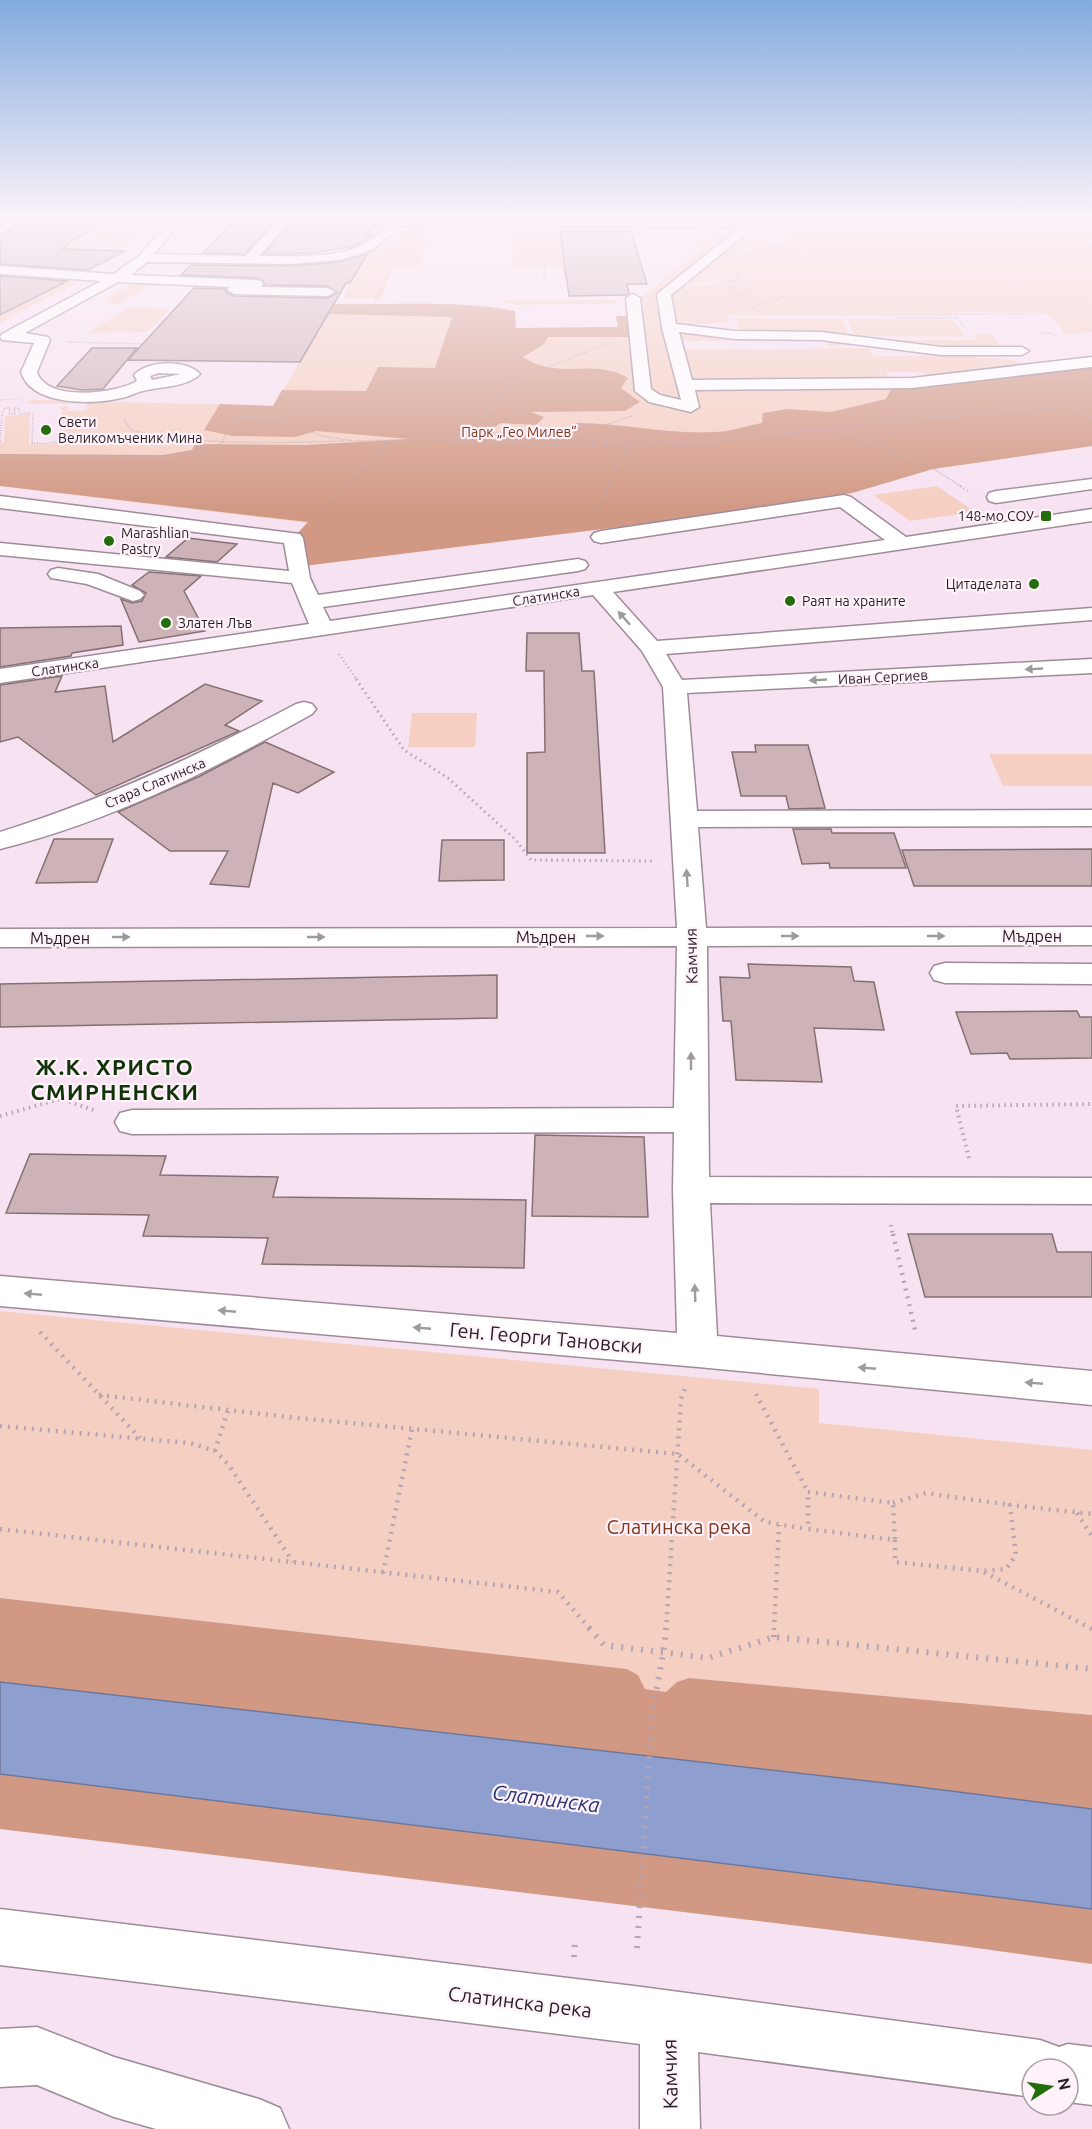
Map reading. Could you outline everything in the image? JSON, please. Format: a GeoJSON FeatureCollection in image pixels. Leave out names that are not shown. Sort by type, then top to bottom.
{"type":"FeatureCollection","features":[{"type":"Feature","properties":{"kind":"street"},"geometry":{"type":"LineString","coordinates":[[6,338],[50,314]]}},
{"type":"Feature","properties":{"kind":"street"},"geometry":{"type":"LineString","coordinates":[[635,314],[643,391],[647,395],[691,407],[666,314]]}},
{"type":"Feature","properties":{"kind":"street"},"geometry":{"type":"LineString","coordinates":[[669,328],[690,328],[735,335],[821,336],[941,351],[1022,351],[1041,368]]}},
{"type":"Feature","properties":{"kind":"street"},"geometry":{"type":"LineString","coordinates":[[6,338],[43,340],[28,372],[31,384],[40,389],[61,395],[108,395],[121,394],[139,386]]}},
{"type":"Feature","properties":{"kind":"street"},"geometry":{"type":"LineString","coordinates":[[1022,351],[1026,345],[1039,345]]}},
{"type":"Feature","properties":{"kind":"street"},"geometry":{"type":"LineString","coordinates":[[1056,349],[1090,362]]}},
{"type":"Feature","properties":{"kind":"street"},"geometry":{"type":"LineString","coordinates":[[686,385],[912,383],[1090,362]]}},
{"type":"Feature","properties":{"kind":"street"},"geometry":{"type":"LineString","coordinates":[[996,497],[1092,484]]}},
{"type":"Feature","properties":{"kind":"street"},"geometry":{"type":"LineString","coordinates":[[602,537],[843,501],[902,543]]}},
{"type":"Feature","properties":{"kind":"street"},"geometry":{"type":"LineString","coordinates":[[0,502],[293,538],[300,578],[322,630]]}},
{"type":"Feature","properties":{"kind":"street","name":"Слатинска"},"geometry":{"type":"LineString","coordinates":[[0,676],[1092,515]]}},
{"type":"Feature","properties":{"kind":"street"},"geometry":{"type":"LineString","coordinates":[[0,549],[300,578]]}},
{"type":"Feature","properties":{"kind":"street"},"geometry":{"type":"LineString","coordinates":[[310,602],[578,565]]}},
{"type":"Feature","properties":{"kind":"street"},"geometry":{"type":"LineString","coordinates":[[0,567],[91,578],[133,595]]}},
{"type":"Feature","properties":{"kind":"street","name":"Камчия"},"geometry":{"type":"LineString","coordinates":[[598,588],[651,648],[675,687],[692,936],[691,1190],[717,1353]]}},
{"type":"Feature","properties":{"kind":"street"},"geometry":{"type":"LineString","coordinates":[[651,648],[1092,614]]}},
{"type":"Feature","properties":{"kind":"street","name":"Иван Сергиев"},"geometry":{"type":"LineString","coordinates":[[675,687],[1092,666]]}},
{"type":"Feature","properties":{"kind":"street","name":"Стара Слатинска"},"geometry":{"type":"LineString","coordinates":[[0,841],[137,793],[228,752],[304,709]]}},
{"type":"Feature","properties":{"kind":"street"},"geometry":{"type":"LineString","coordinates":[[684,819],[1092,818]]}},
{"type":"Feature","properties":{"kind":"street","name":"Мъдрен"},"geometry":{"type":"LineString","coordinates":[[0,938],[1092,936]]}},
{"type":"Feature","properties":{"kind":"street"},"geometry":{"type":"LineString","coordinates":[[945,973],[1092,974]]}},
{"type":"Feature","properties":{"kind":"street"},"geometry":{"type":"LineString","coordinates":[[132,1122],[691,1120]]}},
{"type":"Feature","properties":{"kind":"street"},"geometry":{"type":"LineString","coordinates":[[691,1190],[1092,1191]]}},
{"type":"Feature","properties":{"kind":"street","name":"Ген. Георги Тановски"},"geometry":{"type":"LineString","coordinates":[[1,1292],[717,1353],[1092,1388]]}},
{"type":"Feature","properties":{"kind":"street","name":"Слатинска река"},"geometry":{"type":"LineString","coordinates":[[0,1937],[669,2020],[1020,2066]]}},
{"type":"Feature","properties":{"kind":"street","name":"Камчия"},"geometry":{"type":"LineString","coordinates":[[669,2020],[670,2129]]}},
{"type":"Feature","properties":{"kind":"street"},"geometry":{"type":"LineString","coordinates":[[0,2058],[37,2056],[114,2087],[259,2129]]}},
{"type":"Feature","properties":{"kind":"path"},"geometry":{"type":"LineString","coordinates":[[955,314],[958,318]]}},
{"type":"Feature","properties":{"kind":"path"},"geometry":{"type":"LineString","coordinates":[[637,332],[509,383],[488,414],[472,427],[440,439],[547,445],[722,440],[1092,402]]}},
{"type":"Feature","properties":{"kind":"path"},"geometry":{"type":"LineString","coordinates":[[74,342],[143,344]]}},
{"type":"Feature","properties":{"kind":"path"},"geometry":{"type":"LineString","coordinates":[[1066,404],[1092,418]]}},
{"type":"Feature","properties":{"kind":"path"},"geometry":{"type":"LineString","coordinates":[[0,441],[1,413],[5,408],[10,408],[9,414],[15,414],[15,408],[19,408],[20,414],[40,412]]}},
{"type":"Feature","properties":{"kind":"path"},"geometry":{"type":"LineString","coordinates":[[33,412],[32,443],[44,444],[61,441],[60,410]]}},
{"type":"Feature","properties":{"kind":"path"},"geometry":{"type":"LineString","coordinates":[[124,417],[125,423],[131,430],[166,437],[243,441],[354,441]]}},
{"type":"Feature","properties":{"kind":"path"},"geometry":{"type":"LineString","coordinates":[[608,424],[609,431],[617,440],[628,444]]}},
{"type":"Feature","properties":{"kind":"path"},"geometry":{"type":"LineString","coordinates":[[835,429],[926,464],[971,493]]}},
{"type":"Feature","properties":{"kind":"path"},"geometry":{"type":"LineString","coordinates":[[512,432],[580,436],[628,444]]}},
{"type":"Feature","properties":{"kind":"path"},"geometry":{"type":"LineString","coordinates":[[293,538],[390,440]]}},
{"type":"Feature","properties":{"kind":"path"},"geometry":{"type":"LineString","coordinates":[[602,537],[593,518],[628,444]]}},
{"type":"Feature","properties":{"kind":"path"},"geometry":{"type":"LineString","coordinates":[[0,457],[163,458],[204,451]]}},
{"type":"Feature","properties":{"kind":"path"},"geometry":{"type":"LineString","coordinates":[[336,651],[404,750],[448,778],[515,839],[531,860],[686,861]]}},
{"type":"Feature","properties":{"kind":"path"},"geometry":{"type":"LineString","coordinates":[[0,1116],[60,1099],[132,1122]]}},
{"type":"Feature","properties":{"kind":"path"},"geometry":{"type":"LineString","coordinates":[[977,1190],[956,1106],[1092,1104]]}},
{"type":"Feature","properties":{"kind":"path"},"geometry":{"type":"LineString","coordinates":[[883,1189],[925,1373]]}},
{"type":"Feature","properties":{"kind":"path"},"geometry":{"type":"LineString","coordinates":[[1,1292],[140,1438]]}},
{"type":"Feature","properties":{"kind":"path"},"geometry":{"type":"LineString","coordinates":[[637,1948],[652,1715],[655,1690],[664,1653],[681,1399],[717,1353],[808,1492],[808,1528]]}},
{"type":"Feature","properties":{"kind":"path"},"geometry":{"type":"LineString","coordinates":[[99,1395],[412,1429],[678,1454],[765,1522],[895,1540]]}},
{"type":"Feature","properties":{"kind":"path"},"geometry":{"type":"LineString","coordinates":[[215,1451],[228,1410]]}},
{"type":"Feature","properties":{"kind":"path"},"geometry":{"type":"LineString","coordinates":[[0,1426],[190,1443],[215,1451],[228,1464],[293,1563]]}},
{"type":"Feature","properties":{"kind":"path"},"geometry":{"type":"LineString","coordinates":[[383,1573],[412,1429]]}},
{"type":"Feature","properties":{"kind":"path"},"geometry":{"type":"LineString","coordinates":[[808,1492],[894,1503],[926,1493],[1092,1514]]}},
{"type":"Feature","properties":{"kind":"path"},"geometry":{"type":"LineString","coordinates":[[894,1503],[895,1562],[983,1571],[1006,1569],[1016,1555],[1010,1505]]}},
{"type":"Feature","properties":{"kind":"path"},"geometry":{"type":"LineString","coordinates":[[1077,1513],[1092,1536]]}},
{"type":"Feature","properties":{"kind":"path"},"geometry":{"type":"LineString","coordinates":[[774,1637],[778,1525]]}},
{"type":"Feature","properties":{"kind":"path"},"geometry":{"type":"LineString","coordinates":[[0,1529],[558,1592],[604,1645],[664,1653],[708,1658],[774,1637],[1092,1669]]}},
{"type":"Feature","properties":{"kind":"path"},"geometry":{"type":"LineString","coordinates":[[983,1571],[1092,1629]]}},
{"type":"Feature","properties":{"kind":"green space"},"geometry":{"type":"Polygon","coordinates":[[[1,314],[17,314],[0,323],[1,314]]]}},
{"type":"Feature","properties":{"kind":"green space"},"geometry":{"type":"Polygon","coordinates":[[[117,314],[165,314],[147,332],[88,333],[117,314]]]}},
{"type":"Feature","properties":{"kind":"green space","name":"Парк „Гео Милев“"},"geometry":{"type":"Polygon","coordinates":[[[329,314],[515,314],[516,328],[618,327],[616,316],[630,316],[637,390],[652,388],[643,314],[658,314],[678,388],[906,386],[1092,446],[933,469],[852,493],[668,521],[534,536],[308,523],[0,486],[0,442],[4,442],[5,416],[30,414],[29,444],[49,445],[63,441],[62,409],[58,407],[68,406],[69,411],[86,410],[87,403],[26,404],[30,400],[0,402],[0,399],[273,406],[329,314]]]}},
{"type":"Feature","properties":{"kind":"green space","name":"Парк „Гео Милев“"},"geometry":{"type":"Polygon","coordinates":[[[673,314],[952,316],[728,315],[729,322],[686,325],[674,323],[673,314]]]}},
{"type":"Feature","properties":{"kind":"green space","name":"Парк „Гео Милев“"},"geometry":{"type":"Polygon","coordinates":[[[1049,314],[1092,314],[1092,332],[1066,335],[1049,314]]]}},
{"type":"Feature","properties":{"kind":"green space"},"geometry":{"type":"Polygon","coordinates":[[[736,318],[842,319],[848,334],[740,333],[736,318]]]}},
{"type":"Feature","properties":{"kind":"green space"},"geometry":{"type":"Polygon","coordinates":[[[847,319],[954,320],[965,337],[855,336],[847,319]]]}},
{"type":"Feature","properties":{"kind":"green space"},"geometry":{"type":"Polygon","coordinates":[[[682,331],[818,339],[880,345],[828,346],[824,340],[680,341],[679,333],[682,331]]]}},
{"type":"Feature","properties":{"kind":"green space"},"geometry":{"type":"Polygon","coordinates":[[[974,334],[993,334],[1002,349],[955,350],[880,340],[977,340],[974,334]]]}},
{"type":"Feature","properties":{"kind":"green space"},"geometry":{"type":"Polygon","coordinates":[[[869,348],[874,356],[969,355],[1013,360],[1025,366],[928,379],[923,372],[886,372],[891,381],[694,382],[682,350],[869,348]]]}},
{"type":"Feature","properties":{"kind":"green space"},"geometry":{"type":"Polygon","coordinates":[[[937,486],[975,512],[910,521],[873,495],[937,486]]]}},
{"type":"Feature","properties":{"kind":"green space"},"geometry":{"type":"Polygon","coordinates":[[[412,713],[477,713],[475,747],[408,747],[412,713]]]}},
{"type":"Feature","properties":{"kind":"green space"},"geometry":{"type":"Polygon","coordinates":[[[989,754],[1092,754],[1092,786],[1003,786],[989,754]]]}},
{"type":"Feature","properties":{"kind":"green space","name":"Слатинска река"},"geometry":{"type":"Polygon","coordinates":[[[0,1311],[819,1389],[819,1423],[1092,1450],[1092,1715],[689,1678],[677,1682],[666,1692],[645,1689],[638,1675],[627,1669],[0,1598],[0,1311]]]}},
{"type":"Feature","properties":{"kind":"shaded area","name":"Парк „Гео Милев“"},"geometry":{"type":"Polygon","coordinates":[[[343,314],[515,314],[516,328],[618,327],[616,316],[630,316],[632,337],[548,337],[543,345],[523,357],[536,364],[549,367],[589,368],[615,372],[628,378],[621,388],[640,402],[625,411],[531,412],[544,417],[536,425],[501,423],[481,436],[565,431],[573,423],[688,432],[726,431],[762,423],[763,413],[787,409],[831,412],[886,399],[893,386],[1092,365],[1092,446],[933,469],[852,493],[668,521],[296,567],[293,538],[308,522],[0,486],[0,454],[163,455],[192,450],[195,444],[305,445],[410,439],[316,431],[295,437],[233,436],[204,430],[220,404],[273,406],[282,390],[366,391],[378,367],[435,368],[452,317],[343,314]]]}},
{"type":"Feature","properties":{"kind":"shaded area"},"geometry":{"type":"Polygon","coordinates":[[[0,1598],[627,1669],[638,1675],[645,1689],[666,1692],[677,1682],[689,1678],[1092,1715],[1092,1809],[903,1785],[0,1682],[0,1598]]]}},
{"type":"Feature","properties":{"kind":"shaded area"},"geometry":{"type":"Polygon","coordinates":[[[0,1774],[1092,1909],[1092,1964],[955,1945],[0,1829],[0,1774]]]}},
{"type":"Feature","properties":{"kind":"water"},"geometry":{"type":"Polygon","coordinates":[[[0,1682],[903,1785],[1092,1809],[1092,1909],[0,1774],[0,1682]]]}},
{"type":"Feature","properties":{"kind":"building"},"geometry":{"type":"Polygon","coordinates":[[[170,314],[328,314],[300,362],[128,360],[170,314]]]}},
{"type":"Feature","properties":{"kind":"building"},"geometry":{"type":"Polygon","coordinates":[[[92,348],[137,348],[103,389],[82,390],[57,386],[92,348]]]}},
{"type":"Feature","properties":{"kind":"building"},"geometry":{"type":"Polygon","coordinates":[[[188,538],[237,544],[217,562],[166,557],[188,538]]]}},
{"type":"Feature","properties":{"kind":"building"},"geometry":{"type":"Polygon","coordinates":[[[149,572],[201,576],[184,591],[205,631],[139,642],[121,599],[132,603],[142,601],[146,593],[132,585],[149,572]]]}},
{"type":"Feature","properties":{"kind":"building"},"geometry":{"type":"Polygon","coordinates":[[[121,626],[123,645],[0,667],[0,628],[121,626]]]}},
{"type":"Feature","properties":{"kind":"building"},"geometry":{"type":"Polygon","coordinates":[[[527,633],[579,633],[582,671],[594,671],[605,853],[527,853],[527,753],[545,752],[544,671],[526,671],[527,633]]]}},
{"type":"Feature","properties":{"kind":"building"},"geometry":{"type":"Polygon","coordinates":[[[62,676],[55,692],[105,686],[113,742],[205,684],[262,701],[225,725],[239,731],[96,795],[18,737],[0,742],[0,685],[62,676]]]}},
{"type":"Feature","properties":{"kind":"building"},"geometry":{"type":"Polygon","coordinates":[[[265,742],[334,772],[298,793],[273,783],[249,887],[210,884],[228,851],[170,851],[118,812],[200,776],[265,742]]]}},
{"type":"Feature","properties":{"kind":"building"},"geometry":{"type":"Polygon","coordinates":[[[755,745],[808,745],[825,808],[789,809],[786,796],[741,796],[732,752],[756,752],[755,745]]]}},
{"type":"Feature","properties":{"kind":"building"},"geometry":{"type":"Polygon","coordinates":[[[793,829],[831,829],[832,833],[894,833],[906,868],[830,868],[829,863],[802,864],[793,829]]]}},
{"type":"Feature","properties":{"kind":"building"},"geometry":{"type":"Polygon","coordinates":[[[54,839],[113,839],[97,882],[36,883],[54,839]]]}},
{"type":"Feature","properties":{"kind":"building"},"geometry":{"type":"Polygon","coordinates":[[[442,840],[504,840],[504,880],[439,881],[442,840]]]}},
{"type":"Feature","properties":{"kind":"building"},"geometry":{"type":"Polygon","coordinates":[[[1092,849],[1092,886],[914,886],[902,850],[1092,849]]]}},
{"type":"Feature","properties":{"kind":"building"},"geometry":{"type":"Polygon","coordinates":[[[748,964],[851,967],[854,981],[874,982],[884,1030],[814,1028],[822,1082],[736,1080],[731,1021],[723,1021],[720,977],[750,978],[748,964]]]}},
{"type":"Feature","properties":{"kind":"building"},"geometry":{"type":"Polygon","coordinates":[[[497,975],[497,1018],[0,1027],[0,984],[497,975]]]}},
{"type":"Feature","properties":{"kind":"building"},"geometry":{"type":"Polygon","coordinates":[[[1077,1011],[1080,1017],[1092,1017],[1092,1058],[1010,1059],[1007,1053],[971,1054],[956,1012],[1077,1011]]]}},
{"type":"Feature","properties":{"kind":"building"},"geometry":{"type":"Polygon","coordinates":[[[535,1135],[644,1137],[648,1217],[532,1216],[535,1135]]]}},
{"type":"Feature","properties":{"kind":"building"},"geometry":{"type":"Polygon","coordinates":[[[30,1154],[166,1156],[160,1175],[278,1177],[273,1197],[526,1200],[524,1268],[262,1264],[268,1238],[143,1236],[149,1215],[6,1213],[30,1154]]]}},
{"type":"Feature","properties":{"kind":"building"},"geometry":{"type":"Polygon","coordinates":[[[908,1234],[1052,1234],[1057,1252],[1092,1252],[1092,1297],[925,1297],[908,1234]]]}},
{"type":"Feature","properties":{"kind":"place","name":"Свети Великомъченик Мина"},"geometry":{"type":"Point","coordinates":[46,430]}},
{"type":"Feature","properties":{"kind":"place","name":"148-мо СОУ"},"geometry":{"type":"Point","coordinates":[1046,516]}},
{"type":"Feature","properties":{"kind":"place","name":"Marashlian Pastry"},"geometry":{"type":"Point","coordinates":[109,541]}},
{"type":"Feature","properties":{"kind":"place","name":"Цитаделата"},"geometry":{"type":"Point","coordinates":[1034,584]}},
{"type":"Feature","properties":{"kind":"place","name":"Раят на храните"},"geometry":{"type":"Point","coordinates":[790,601]}},
{"type":"Feature","properties":{"kind":"place","name":"Златен Лъв"},"geometry":{"type":"Point","coordinates":[166,623]}},
{"type":"Feature","properties":{"kind":"district","name":"Ж.К. ХРИСТО СМИРНЕНСКИ"},"geometry":{"type":"Point","coordinates":[115,1080]}}]}
